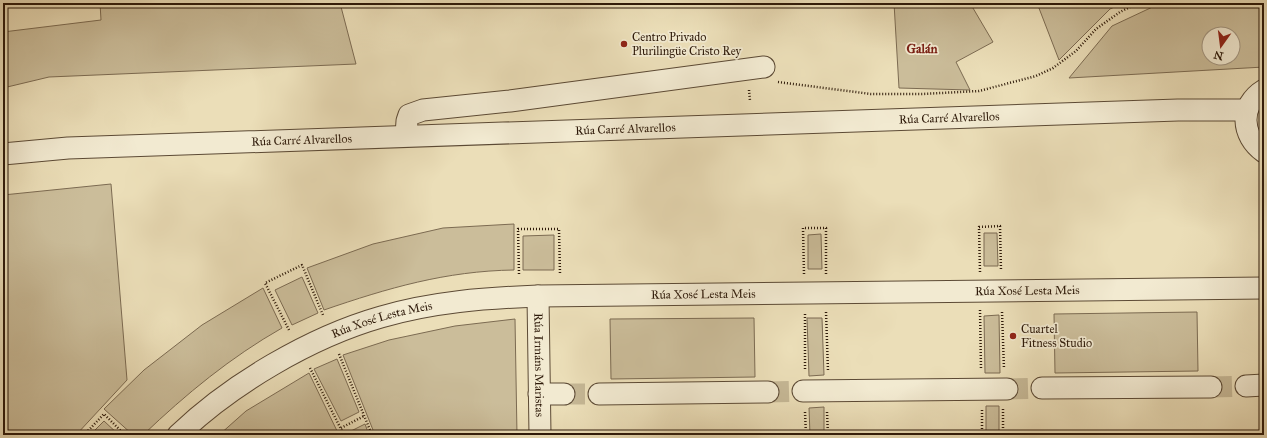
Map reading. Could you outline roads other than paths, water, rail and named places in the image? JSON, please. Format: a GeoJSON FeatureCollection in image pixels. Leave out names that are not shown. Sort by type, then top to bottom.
{"type":"FeatureCollection","features":[{"type":"Feature","properties":{"kind":"street"},"geometry":{"type":"LineString","coordinates":[[406,135],[407,120],[409,115],[423,110],[767,74]]}},
{"type":"Feature","properties":{"kind":"street"},"geometry":{"type":"LineString","coordinates":[[1264,90],[1252,100],[1247,110],[1246,129],[1256,146],[1264,152]]}},
{"type":"Feature","properties":{"kind":"street","name":"Rúa Carré Alvarellos"},"geometry":{"type":"LineString","coordinates":[[3,154],[68,148],[406,135],[1178,110],[1247,110]]}},
{"type":"Feature","properties":{"kind":"street","name":"Rúa Xosé Lesta Meis"},"geometry":{"type":"LineString","coordinates":[[178,435],[233,390],[274,364],[329,336],[381,317],[456,301],[538,296],[1264,288]]}},
{"type":"Feature","properties":{"kind":"street","name":"Rúa Irmáns Maristas"},"geometry":{"type":"LineString","coordinates":[[538,296],[540,435]]}},
{"type":"Feature","properties":{"kind":"street"},"geometry":{"type":"LineString","coordinates":[[1042,388],[1211,387]]}},
{"type":"Feature","properties":{"kind":"street"},"geometry":{"type":"LineString","coordinates":[[805,393],[1004,391]]}},
{"type":"Feature","properties":{"kind":"street"},"geometry":{"type":"LineString","coordinates":[[599,394],[768,392]]}},
{"type":"Feature","properties":{"kind":"street"},"geometry":{"type":"LineString","coordinates":[[539,394],[564,394]]}},
{"type":"Feature","properties":{"kind":"tunnel"},"geometry":{"type":"LineString","coordinates":[[1211,387],[1246,386]]}},
{"type":"Feature","properties":{"kind":"tunnel"},"geometry":{"type":"LineString","coordinates":[[1007,389],[1042,388]]}},
{"type":"Feature","properties":{"kind":"tunnel"},"geometry":{"type":"LineString","coordinates":[[768,392],[803,391]]}},
{"type":"Feature","properties":{"kind":"tunnel"},"geometry":{"type":"LineString","coordinates":[[564,394],[599,394]]}},
{"type":"Feature","properties":{"kind":"place","name":"Centro Privado Plurilingüe Cristo Rey"},"geometry":{"type":"Point","coordinates":[624,44]}},
{"type":"Feature","properties":{"kind":"place","name":"Cuartel Fitness Studio"},"geometry":{"type":"Point","coordinates":[1013,336]}},
{"type":"Feature","properties":{"kind":"district","name":"Galán"},"geometry":{"type":"Point","coordinates":[922,49]}}]}
